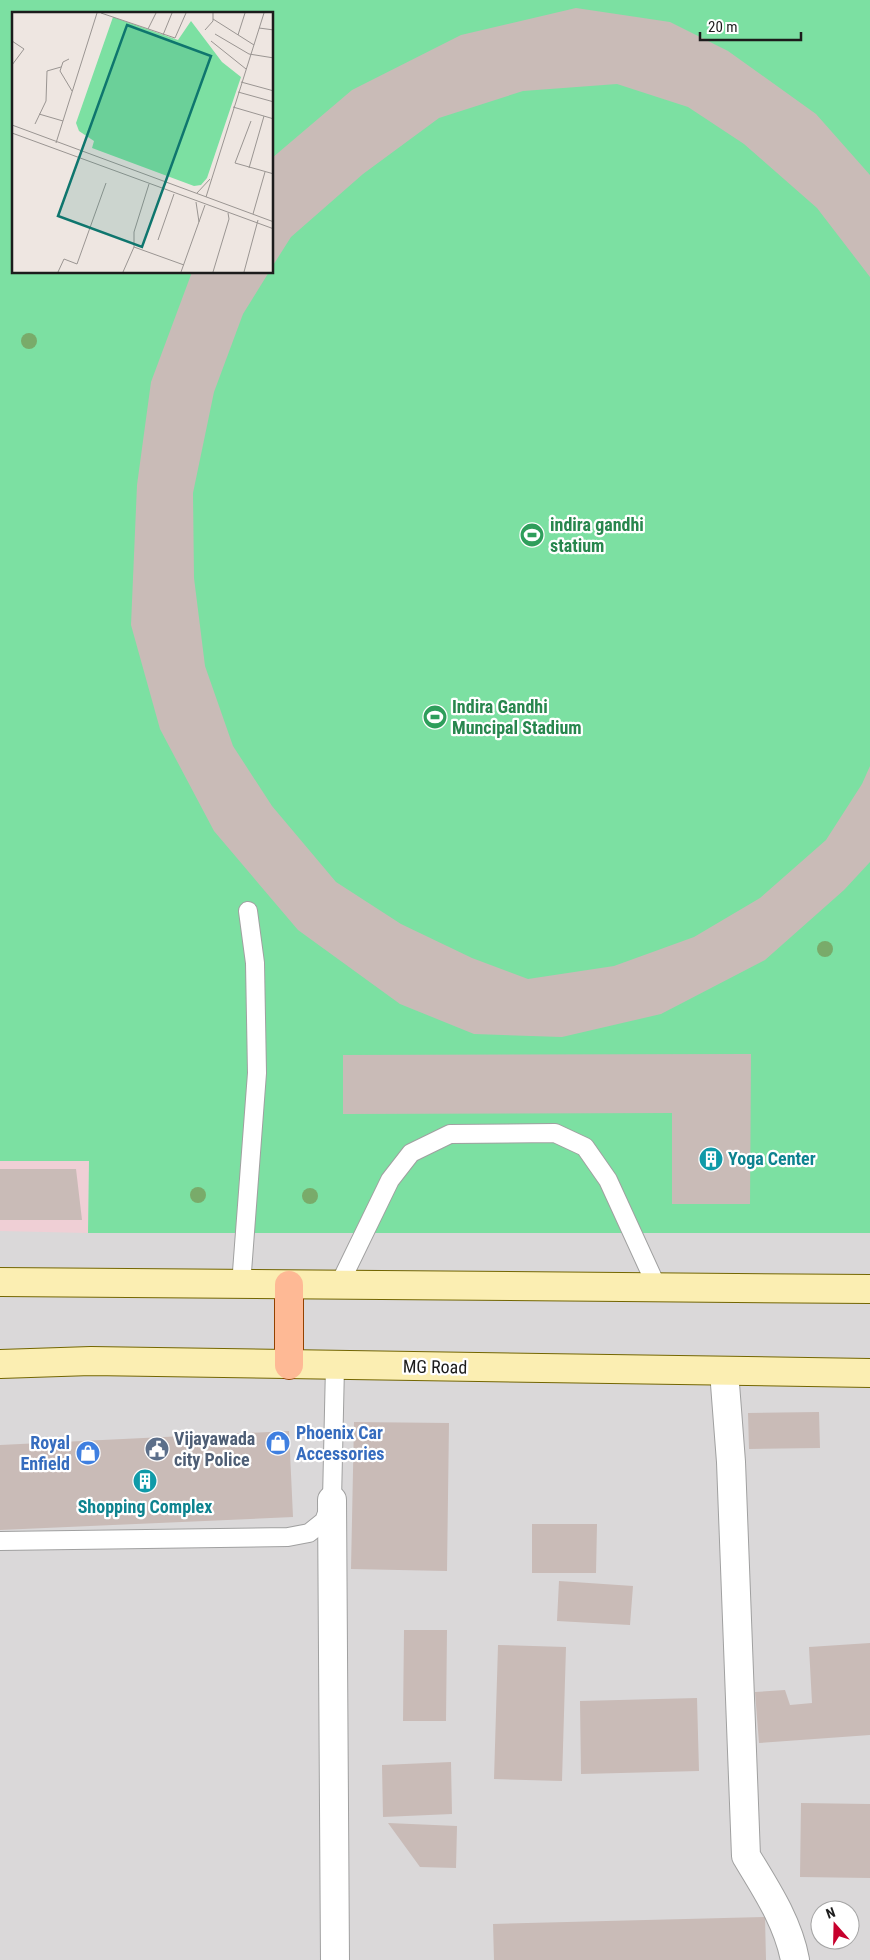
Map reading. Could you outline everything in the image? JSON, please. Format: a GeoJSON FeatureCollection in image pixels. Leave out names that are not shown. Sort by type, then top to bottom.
{"type":"FeatureCollection","features":[{"type":"Feature","properties":{"kind":"main road"},"geometry":{"type":"LineString","coordinates":[[0,1282],[870,1289]]}},
{"type":"Feature","properties":{"kind":"main road"},"geometry":{"type":"LineString","coordinates":[[289,1285],[289,1365]]}},
{"type":"Feature","properties":{"kind":"main road","name":"MG Road"},"geometry":{"type":"LineString","coordinates":[[0,1364],[91,1361],[870,1373]]}},
{"type":"Feature","properties":{"kind":"street"},"geometry":{"type":"LineString","coordinates":[[724,1372],[731,1462],[746,1856],[775,1904],[792,1943],[795,1960]]}},
{"type":"Feature","properties":{"kind":"street"},"geometry":{"type":"LineString","coordinates":[[332,1500],[335,1960]]}},
{"type":"Feature","properties":{"kind":"lane"},"geometry":{"type":"LineString","coordinates":[[241,1285],[257,1073],[255,963],[248,911]]}},
{"type":"Feature","properties":{"kind":"lane"},"geometry":{"type":"LineString","coordinates":[[339,1286],[390,1180],[411,1153],[450,1134],[555,1133],[585,1147],[608,1180],[657,1287]]}},
{"type":"Feature","properties":{"kind":"lane"},"geometry":{"type":"LineString","coordinates":[[0,1541],[288,1537],[309,1533],[324,1521],[332,1500],[335,1366]]}},
{"type":"Feature","properties":{"kind":"shaded area","name":"Indira Gandhi Muncipal Stadium"},"geometry":{"type":"Polygon","coordinates":[[[0,0],[870,0],[870,1960],[0,1960],[0,0]]]}},
{"type":"Feature","properties":{"kind":"shaded area"},"geometry":{"type":"Polygon","coordinates":[[[0,1161],[89,1161],[88,1233],[0,1231],[0,1161]]]}},
{"type":"Feature","properties":{"kind":"green space","name":"Indira Gandhi Muncipal Stadium"},"geometry":{"type":"Polygon","coordinates":[[[0,0],[870,0],[870,1233],[88,1233],[89,1161],[0,1161],[0,0]]]}},
{"type":"Feature","properties":{"kind":"building"},"geometry":{"type":"Polygon","coordinates":[[[576,8],[670,22],[728,51],[816,114],[870,175],[870,277],[817,208],[744,144],[688,107],[617,84],[523,91],[439,118],[363,174],[291,237],[274,264],[274,156],[352,90],[461,35],[576,8]]]}},
{"type":"Feature","properties":{"kind":"building"},"geometry":{"type":"Polygon","coordinates":[[[191,274],[268,274],[243,314],[214,392],[193,493],[194,578],[205,666],[233,746],[272,806],[336,882],[401,924],[472,958],[528,979],[614,966],[694,937],[760,898],[826,840],[862,784],[870,766],[870,862],[844,890],[765,960],[661,1014],[562,1037],[474,1034],[400,1004],[298,930],[214,831],[160,729],[131,625],[137,485],[151,382],[191,274]]]}},
{"type":"Feature","properties":{"kind":"building","name":"Yoga Center"},"geometry":{"type":"Polygon","coordinates":[[[751,1054],[750,1204],[672,1204],[672,1113],[343,1114],[343,1055],[751,1054]]]}},
{"type":"Feature","properties":{"kind":"building"},"geometry":{"type":"Polygon","coordinates":[[[0,1169],[76,1169],[82,1220],[0,1220],[0,1169]]]}},
{"type":"Feature","properties":{"kind":"building"},"geometry":{"type":"Polygon","coordinates":[[[819,1412],[820,1448],[749,1449],[748,1413],[819,1412]]]}},
{"type":"Feature","properties":{"kind":"building"},"geometry":{"type":"Polygon","coordinates":[[[354,1422],[449,1423],[447,1571],[351,1569],[354,1422]]]}},
{"type":"Feature","properties":{"kind":"building","name":"Shopping Complex"},"geometry":{"type":"Polygon","coordinates":[[[289,1431],[293,1517],[0,1530],[0,1445],[289,1431]]]}},
{"type":"Feature","properties":{"kind":"building"},"geometry":{"type":"Polygon","coordinates":[[[532,1524],[597,1524],[596,1573],[532,1573],[532,1524]]]}},
{"type":"Feature","properties":{"kind":"building"},"geometry":{"type":"Polygon","coordinates":[[[559,1581],[633,1586],[630,1625],[557,1621],[559,1581]]]}},
{"type":"Feature","properties":{"kind":"building"},"geometry":{"type":"Polygon","coordinates":[[[404,1630],[447,1630],[446,1721],[403,1721],[404,1630]]]}},
{"type":"Feature","properties":{"kind":"building"},"geometry":{"type":"Polygon","coordinates":[[[870,1643],[870,1735],[759,1743],[755,1692],[785,1690],[790,1705],[812,1703],[809,1647],[870,1643]]]}},
{"type":"Feature","properties":{"kind":"building"},"geometry":{"type":"Polygon","coordinates":[[[498,1645],[566,1647],[562,1781],[494,1779],[498,1645]]]}},
{"type":"Feature","properties":{"kind":"building"},"geometry":{"type":"Polygon","coordinates":[[[697,1698],[699,1771],[581,1774],[580,1701],[697,1698]]]}},
{"type":"Feature","properties":{"kind":"building"},"geometry":{"type":"Polygon","coordinates":[[[451,1762],[452,1814],[383,1817],[382,1765],[451,1762]]]}},
{"type":"Feature","properties":{"kind":"building"},"geometry":{"type":"Polygon","coordinates":[[[801,1803],[870,1804],[870,1878],[800,1877],[801,1803]]]}},
{"type":"Feature","properties":{"kind":"building"},"geometry":{"type":"Polygon","coordinates":[[[388,1823],[457,1826],[456,1868],[420,1867],[388,1823]]]}},
{"type":"Feature","properties":{"kind":"building"},"geometry":{"type":"Polygon","coordinates":[[[765,1917],[766,1960],[494,1960],[493,1924],[765,1917]]]}},
{"type":"Feature","properties":{"kind":"place","name":"indira gandhi statium"},"geometry":{"type":"Point","coordinates":[532,535]}},
{"type":"Feature","properties":{"kind":"place","name":"Indira Gandhi Muncipal Stadium"},"geometry":{"type":"Point","coordinates":[435,717]}},
{"type":"Feature","properties":{"kind":"place","name":"Yoga Center"},"geometry":{"type":"Point","coordinates":[711,1159]}},
{"type":"Feature","properties":{"kind":"place","name":"Phoenix Car Accessories"},"geometry":{"type":"Point","coordinates":[278,1443]}},
{"type":"Feature","properties":{"kind":"place","name":"Vijayawada city Police"},"geometry":{"type":"Point","coordinates":[157,1449]}},
{"type":"Feature","properties":{"kind":"place","name":"Royal Enfield"},"geometry":{"type":"Point","coordinates":[88,1453]}},
{"type":"Feature","properties":{"kind":"place","name":"Shopping Complex"},"geometry":{"type":"Point","coordinates":[145,1481]}}]}
